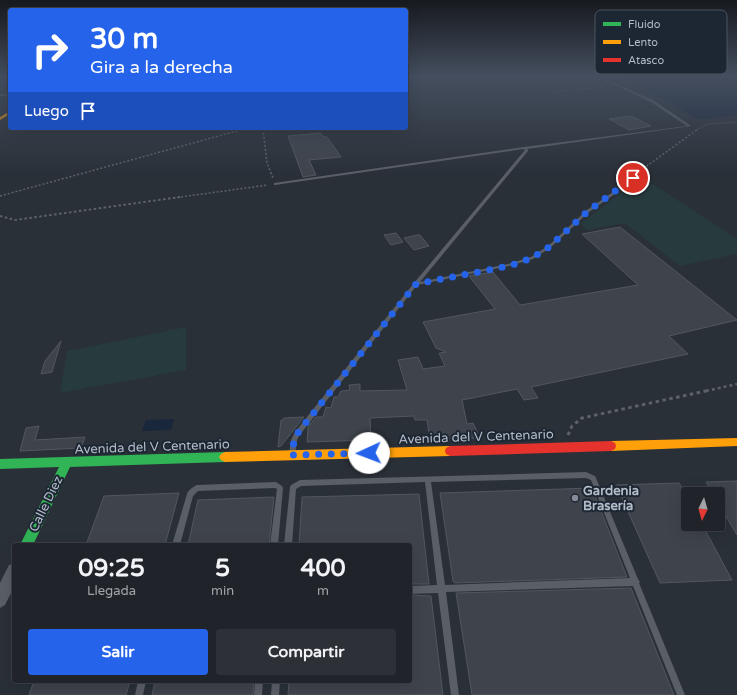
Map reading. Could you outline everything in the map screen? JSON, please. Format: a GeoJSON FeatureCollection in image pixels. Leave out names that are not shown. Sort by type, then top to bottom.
{"type":"FeatureCollection","features":[{"type":"Feature","properties":{"kind":"main road","name":"Avenida del V Centenario"},"geometry":{"type":"LineString","coordinates":[[0,464],[737,442]]}},
{"type":"Feature","properties":{"kind":"main road","name":"Calle Diez"},"geometry":{"type":"LineString","coordinates":[[27,543],[66,462]]}},
{"type":"Feature","properties":{"kind":"street"},"geometry":{"type":"LineString","coordinates":[[0,600],[12,574]]}},
{"type":"Feature","properties":{"kind":"lane"},"geometry":{"type":"LineString","coordinates":[[275,184],[690,126],[663,108]]}},
{"type":"Feature","properties":{"kind":"lane"},"geometry":{"type":"LineString","coordinates":[[292,455],[294,440],[297,434],[416,284],[527,150],[524,148]]}},
{"type":"Feature","properties":{"kind":"lane"},"geometry":{"type":"LineString","coordinates":[[416,284],[509,266],[532,258],[549,247],[588,211],[617,191]]}},
{"type":"Feature","properties":{"kind":"lane"},"geometry":{"type":"LineString","coordinates":[[288,543],[293,487],[300,482],[586,475],[593,478],[681,695]]}},
{"type":"Feature","properties":{"kind":"lane"},"geometry":{"type":"LineString","coordinates":[[428,480],[455,695]]}},
{"type":"Feature","properties":{"kind":"lane"},"geometry":{"type":"LineString","coordinates":[[177,543],[190,494],[197,488],[276,485],[280,488],[274,543]]}},
{"type":"Feature","properties":{"kind":"lane"},"geometry":{"type":"LineString","coordinates":[[412,590],[636,582]]}},
{"type":"Feature","properties":{"kind":"lane"},"geometry":{"type":"LineString","coordinates":[[139,695],[142,683]]}},
{"type":"Feature","properties":{"kind":"lane"},"geometry":{"type":"LineString","coordinates":[[258,695],[259,683]]}},
{"type":"Feature","properties":{"kind":"lane"},"geometry":{"type":"LineString","coordinates":[[275,695],[276,683]]}},
{"type":"Feature","properties":{"kind":"path"},"geometry":{"type":"LineString","coordinates":[[617,191],[640,171],[701,127],[707,124],[737,122]]}},
{"type":"Feature","properties":{"kind":"path"},"geometry":{"type":"LineString","coordinates":[[0,196],[242,130]]}},
{"type":"Feature","properties":{"kind":"path"},"geometry":{"type":"LineString","coordinates":[[0,216],[15,220],[275,184],[267,163],[263,130]]}},
{"type":"Feature","properties":{"kind":"path"},"geometry":{"type":"LineString","coordinates":[[568,447],[568,435],[572,426],[582,418],[737,384]]}},
{"type":"Feature","properties":{"kind":"green space"},"geometry":{"type":"Polygon","coordinates":[[[642,177],[737,239],[737,254],[680,266],[625,223],[587,230],[580,224],[642,177]]]}},
{"type":"Feature","properties":{"kind":"green space"},"geometry":{"type":"Polygon","coordinates":[[[186,327],[186,370],[60,393],[67,351],[186,327]]]}},
{"type":"Feature","properties":{"kind":"water"},"geometry":{"type":"Polygon","coordinates":[[[679,108],[737,108],[737,115],[704,119],[695,118],[679,108]]]}},
{"type":"Feature","properties":{"kind":"water"},"geometry":{"type":"Polygon","coordinates":[[[174,419],[171,430],[142,431],[146,420],[174,419]]]}},
{"type":"Feature","properties":{"kind":"building"},"geometry":{"type":"Polygon","coordinates":[[[631,116],[651,126],[629,130],[609,119],[631,116]]]}},
{"type":"Feature","properties":{"kind":"building"},"geometry":{"type":"Polygon","coordinates":[[[320,133],[324,137],[327,137],[341,157],[309,160],[316,175],[303,177],[288,136],[320,133]]]}},
{"type":"Feature","properties":{"kind":"building"},"geometry":{"type":"Polygon","coordinates":[[[620,227],[737,320],[669,336],[688,354],[531,387],[538,398],[524,400],[517,389],[462,400],[467,424],[473,423],[480,438],[430,439],[427,420],[415,420],[414,416],[370,418],[371,440],[307,442],[308,427],[316,417],[323,417],[326,407],[331,408],[334,397],[338,397],[341,391],[350,390],[349,385],[360,384],[360,391],[407,390],[398,360],[418,357],[423,369],[445,366],[439,353],[446,352],[436,348],[423,322],[495,309],[469,276],[493,272],[520,305],[638,285],[582,234],[620,227]]]}},
{"type":"Feature","properties":{"kind":"building"},"geometry":{"type":"Polygon","coordinates":[[[396,233],[403,242],[391,245],[384,235],[396,233]]]}},
{"type":"Feature","properties":{"kind":"building"},"geometry":{"type":"Polygon","coordinates":[[[420,235],[429,246],[414,250],[404,238],[420,235]]]}},
{"type":"Feature","properties":{"kind":"building"},"geometry":{"type":"Polygon","coordinates":[[[61,341],[52,372],[41,374],[45,361],[61,341]]]}},
{"type":"Feature","properties":{"kind":"building"},"geometry":{"type":"Polygon","coordinates":[[[304,417],[281,446],[278,447],[281,420],[284,418],[304,417]]]}},
{"type":"Feature","properties":{"kind":"building"},"geometry":{"type":"Polygon","coordinates":[[[39,426],[35,440],[85,437],[81,448],[20,451],[26,428],[39,426]]]}},
{"type":"Feature","properties":{"kind":"building"},"geometry":{"type":"Polygon","coordinates":[[[737,481],[737,535],[725,515],[725,487],[709,487],[706,482],[737,481]]]}},
{"type":"Feature","properties":{"kind":"building"},"geometry":{"type":"Polygon","coordinates":[[[679,483],[681,487],[681,531],[706,531],[732,580],[660,583],[616,485],[679,483]]]}},
{"type":"Feature","properties":{"kind":"building"},"geometry":{"type":"Polygon","coordinates":[[[592,488],[627,577],[455,583],[453,581],[440,493],[592,488]]]}},
{"type":"Feature","properties":{"kind":"building"},"geometry":{"type":"Polygon","coordinates":[[[179,493],[166,543],[87,543],[104,496],[179,493]]]}},
{"type":"Feature","properties":{"kind":"building"},"geometry":{"type":"Polygon","coordinates":[[[419,494],[429,584],[412,584],[412,543],[299,543],[302,497],[419,494]]]}},
{"type":"Feature","properties":{"kind":"building"},"geometry":{"type":"Polygon","coordinates":[[[274,497],[269,543],[188,543],[198,500],[274,497]]]}},
{"type":"Feature","properties":{"kind":"building"},"geometry":{"type":"Polygon","coordinates":[[[631,588],[674,695],[472,695],[456,593],[631,588]]]}},
{"type":"Feature","properties":{"kind":"building"},"geometry":{"type":"Polygon","coordinates":[[[412,595],[431,596],[443,695],[288,695],[289,683],[412,683],[412,595]]]}},
{"type":"Feature","properties":{"kind":"building"},"geometry":{"type":"Polygon","coordinates":[[[33,683],[129,683],[126,695],[29,695],[33,683]]]}},
{"type":"Feature","properties":{"kind":"building"},"geometry":{"type":"Polygon","coordinates":[[[155,683],[254,683],[253,695],[152,695],[155,683]]]}},
{"type":"Feature","properties":{"kind":"traffic: fast"},"geometry":{"type":"LineString","coordinates":[[0,464],[225,457]]}},
{"type":"Feature","properties":{"kind":"traffic: fast"},"geometry":{"type":"LineString","coordinates":[[27,543],[67,462]]}},
{"type":"Feature","properties":{"kind":"traffic: slow"},"geometry":{"type":"LineString","coordinates":[[0,119],[8,113]]}},
{"type":"Feature","properties":{"kind":"traffic: slow"},"geometry":{"type":"LineString","coordinates":[[611,446],[737,442]]}},
{"type":"Feature","properties":{"kind":"traffic: slow"},"geometry":{"type":"LineString","coordinates":[[225,457],[450,451]]}},
{"type":"Feature","properties":{"kind":"traffic: jam"},"geometry":{"type":"LineString","coordinates":[[450,451],[611,446]]}},
{"type":"Feature","properties":{"kind":"place","name":"Gardenia Brasería"},"geometry":{"type":"Point","coordinates":[575,498]}},
{"type":"Feature","properties":{"kind":"route"},"geometry":{"type":"LineString","coordinates":[[369,453],[292,455],[294,440],[297,434],[416,284],[509,266],[532,258],[549,247],[588,211],[633,178]]}}]}
